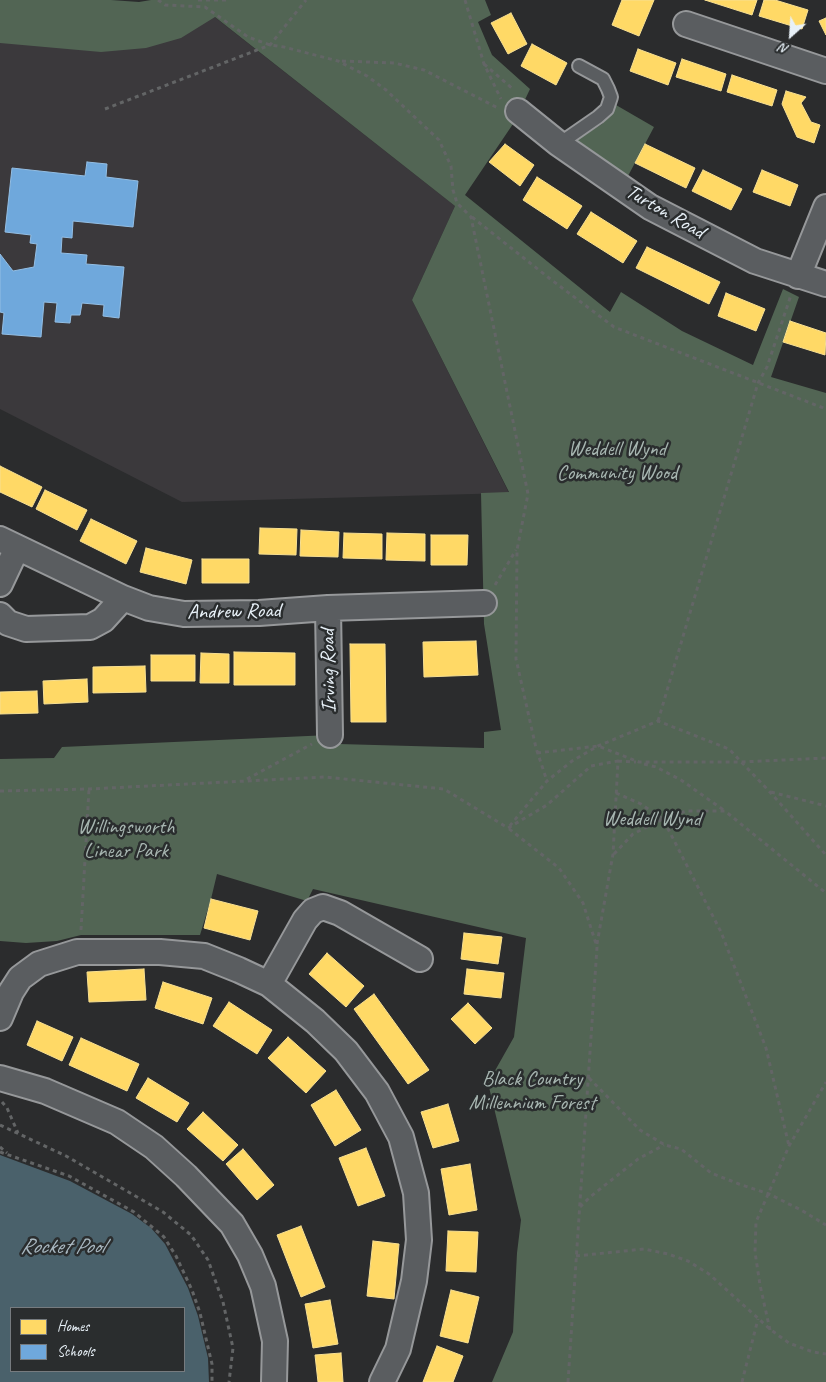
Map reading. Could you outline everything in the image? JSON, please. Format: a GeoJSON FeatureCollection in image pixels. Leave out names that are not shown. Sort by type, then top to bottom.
{"type":"FeatureCollection","features":[{"type":"Feature","properties":{"kind":"street"},"geometry":{"type":"LineString","coordinates":[[686,24],[826,71]]}},
{"type":"Feature","properties":{"kind":"street","name":"Turton Road"},"geometry":{"type":"LineString","coordinates":[[513,112],[650,207],[755,261],[826,284]]}},
{"type":"Feature","properties":{"kind":"street"},"geometry":{"type":"LineString","coordinates":[[798,276],[826,207]]}},
{"type":"Feature","properties":{"kind":"street"},"geometry":{"type":"LineString","coordinates":[[0,584],[9,544]]}},
{"type":"Feature","properties":{"kind":"street","name":"Andrew Road"},"geometry":{"type":"LineString","coordinates":[[9,544],[123,598],[150,608],[184,614],[259,613],[328,608],[484,603]]}},
{"type":"Feature","properties":{"kind":"street"},"geometry":{"type":"LineString","coordinates":[[0,614],[8,623],[26,629],[90,627],[103,620],[123,598]]}},
{"type":"Feature","properties":{"kind":"street","name":"Irving Road"},"geometry":{"type":"LineString","coordinates":[[328,608],[330,735]]}},
{"type":"Feature","properties":{"kind":"street"},"geometry":{"type":"LineString","coordinates":[[269,984],[304,920],[313,911],[323,907],[340,914],[420,960]]}},
{"type":"Feature","properties":{"kind":"street"},"geometry":{"type":"LineString","coordinates":[[0,1018],[20,978],[39,964],[77,952],[160,952],[204,956],[239,970],[269,984],[315,1020],[346,1051],[377,1092],[401,1137],[416,1193],[419,1240],[414,1281],[398,1349],[382,1382]]}},
{"type":"Feature","properties":{"kind":"street"},"geometry":{"type":"LineString","coordinates":[[0,1078],[45,1091],[117,1122],[154,1147],[186,1176],[232,1224],[250,1256],[263,1286],[275,1340],[274,1382]]}},
{"type":"Feature","properties":{"kind":"lane"},"geometry":{"type":"LineString","coordinates":[[559,144],[598,117],[607,109],[611,98],[603,79],[579,66]]}},
{"type":"Feature","properties":{"kind":"path"},"geometry":{"type":"LineString","coordinates":[[158,0],[165,5],[205,7],[248,37],[270,45],[338,61],[394,63],[424,70],[513,112]]}},
{"type":"Feature","properties":{"kind":"path"},"geometry":{"type":"LineString","coordinates":[[198,0],[228,0]]}},
{"type":"Feature","properties":{"kind":"path"},"geometry":{"type":"LineString","coordinates":[[104,109],[270,45],[306,0]]}},
{"type":"Feature","properties":{"kind":"path"},"geometry":{"type":"LineString","coordinates":[[465,0],[484,64],[513,112]]}},
{"type":"Feature","properties":{"kind":"path"},"geometry":{"type":"LineString","coordinates":[[338,61],[367,76],[386,90],[439,140],[451,166],[453,190],[457,203],[470,216],[614,326],[826,409]]}},
{"type":"Feature","properties":{"kind":"path"},"geometry":{"type":"LineString","coordinates":[[484,64],[526,100],[513,112]]}},
{"type":"Feature","properties":{"kind":"path"},"geometry":{"type":"LineString","coordinates":[[470,216],[528,494],[517,550],[516,658],[537,752],[547,780]]}},
{"type":"Feature","properties":{"kind":"path"},"geometry":{"type":"LineString","coordinates":[[658,722],[758,383],[767,367],[798,276]]}},
{"type":"Feature","properties":{"kind":"path"},"geometry":{"type":"LineString","coordinates":[[484,603],[517,550]]}},
{"type":"Feature","properties":{"kind":"path"},"geometry":{"type":"LineString","coordinates":[[508,828],[547,780],[572,761],[598,746],[658,722],[729,749],[826,855]]}},
{"type":"Feature","properties":{"kind":"path"},"geometry":{"type":"LineString","coordinates":[[244,780],[330,735]]}},
{"type":"Feature","properties":{"kind":"path"},"geometry":{"type":"LineString","coordinates":[[537,752],[598,746],[656,767],[681,780],[725,811],[826,892]]}},
{"type":"Feature","properties":{"kind":"path"},"geometry":{"type":"LineString","coordinates":[[508,828],[548,805],[591,766],[618,761],[741,762],[826,758]]}},
{"type":"Feature","properties":{"kind":"path"},"geometry":{"type":"LineString","coordinates":[[568,1382],[597,947],[613,854],[618,761]]}},
{"type":"Feature","properties":{"kind":"path"},"geometry":{"type":"LineString","coordinates":[[0,791],[89,789],[325,777],[444,788],[508,828],[559,868],[583,903],[597,947]]}},
{"type":"Feature","properties":{"kind":"path"},"geometry":{"type":"LineString","coordinates":[[77,952],[81,935],[89,789]]}},
{"type":"Feature","properties":{"kind":"path"},"geometry":{"type":"LineString","coordinates":[[769,791],[826,806]]}},
{"type":"Feature","properties":{"kind":"path"},"geometry":{"type":"LineString","coordinates":[[616,793],[641,804],[662,819],[721,932],[766,1048],[789,1146]]}},
{"type":"Feature","properties":{"kind":"path"},"geometry":{"type":"LineString","coordinates":[[613,854],[633,834],[662,819],[686,811],[725,811]]}},
{"type":"Feature","properties":{"kind":"path"},"geometry":{"type":"LineString","coordinates":[[588,1078],[640,1130],[665,1145],[681,1149],[711,1172],[769,1194],[826,1225]]}},
{"type":"Feature","properties":{"kind":"path"},"geometry":{"type":"LineString","coordinates":[[771,1330],[754,1252],[756,1222],[789,1146],[826,1082]]}},
{"type":"Feature","properties":{"kind":"path"},"geometry":{"type":"LineString","coordinates":[[0,1099],[7,1108],[18,1133]]}},
{"type":"Feature","properties":{"kind":"path"},"geometry":{"type":"LineString","coordinates":[[0,1124],[66,1156],[163,1212],[191,1236],[208,1260],[224,1302],[233,1348],[229,1382]]}},
{"type":"Feature","properties":{"kind":"path"},"geometry":{"type":"LineString","coordinates":[[580,1207],[638,1159],[665,1145]]}},
{"type":"Feature","properties":{"kind":"path"},"geometry":{"type":"LineString","coordinates":[[0,1147],[11,1156]]}},
{"type":"Feature","properties":{"kind":"path"},"geometry":{"type":"LineString","coordinates":[[0,1152],[69,1176],[134,1212],[164,1237],[176,1256],[192,1290],[200,1313],[212,1364],[212,1382]]}},
{"type":"Feature","properties":{"kind":"path"},"geometry":{"type":"LineString","coordinates":[[576,1256],[644,1249],[668,1254],[688,1262],[709,1274],[758,1319],[789,1343],[814,1352],[826,1354]]}},
{"type":"Feature","properties":{"kind":"path"},"geometry":{"type":"LineString","coordinates":[[742,1382],[758,1319]]}},
{"type":"Feature","properties":{"kind":"shaded area"},"geometry":{"type":"Polygon","coordinates":[[[0,0],[207,11],[455,206],[412,300],[509,493],[182,502],[0,409],[0,0]]]}},
{"type":"Feature","properties":{"kind":"green space","name":"Weddell Wynd"},"geometry":{"type":"Polygon","coordinates":[[[0,0],[111,0],[139,2],[151,0],[485,0],[491,15],[478,22],[492,55],[530,89],[515,121],[465,195],[610,312],[621,292],[682,331],[753,365],[783,289],[799,297],[771,377],[826,393],[826,1382],[492,1382],[513,1332],[517,1253],[521,1220],[488,1083],[514,1037],[526,938],[313,889],[307,901],[217,874],[200,935],[81,935],[57,941],[26,943],[0,941],[0,759],[54,758],[62,747],[330,735],[339,744],[484,748],[484,732],[501,730],[484,624],[481,493],[509,492],[412,300],[455,206],[215,17],[181,38],[146,48],[101,52],[0,43],[0,0]]]}},
{"type":"Feature","properties":{"kind":"green space"},"geometry":{"type":"Polygon","coordinates":[[[616,105],[654,127],[628,176],[577,140],[602,124],[612,113],[616,105]]]}},
{"type":"Feature","properties":{"kind":"water","name":"Rocket Pool"},"geometry":{"type":"Polygon","coordinates":[[[0,1155],[70,1181],[132,1214],[151,1228],[165,1244],[188,1288],[198,1316],[208,1358],[209,1382],[0,1382],[0,1155]]]}},
{"type":"Feature","properties":{"kind":"building: Homes"},"geometry":{"type":"Polygon","coordinates":[[[622,0],[654,0],[639,36],[612,25],[622,0]]]}},
{"type":"Feature","properties":{"kind":"building: Homes"},"geometry":{"type":"Polygon","coordinates":[[[705,0],[757,0],[752,15],[705,0]]]}},
{"type":"Feature","properties":{"kind":"building: Homes"},"geometry":{"type":"Polygon","coordinates":[[[764,0],[775,0],[808,10],[802,29],[759,16],[764,0]]]}},
{"type":"Feature","properties":{"kind":"building: Homes"},"geometry":{"type":"Polygon","coordinates":[[[511,13],[527,44],[508,54],[491,23],[511,13]]]}},
{"type":"Feature","properties":{"kind":"building: Homes"},"geometry":{"type":"Polygon","coordinates":[[[826,18],[826,35],[819,21],[826,18]]]}},
{"type":"Feature","properties":{"kind":"building: Homes"},"geometry":{"type":"Polygon","coordinates":[[[532,44],[567,63],[556,85],[521,66],[532,44]]]}},
{"type":"Feature","properties":{"kind":"building: Homes"},"geometry":{"type":"Polygon","coordinates":[[[638,49],[676,63],[668,85],[630,71],[638,49]]]}},
{"type":"Feature","properties":{"kind":"building: Homes"},"geometry":{"type":"Polygon","coordinates":[[[682,59],[726,74],[721,91],[676,77],[682,59]]]}},
{"type":"Feature","properties":{"kind":"building: Homes"},"geometry":{"type":"Polygon","coordinates":[[[732,75],[777,90],[772,106],[727,92],[732,75]]]}},
{"type":"Feature","properties":{"kind":"building: Homes"},"geometry":{"type":"Polygon","coordinates":[[[786,91],[806,97],[801,103],[811,122],[820,125],[814,143],[797,137],[782,104],[786,91]]]}},
{"type":"Feature","properties":{"kind":"building: Homes"},"geometry":{"type":"Polygon","coordinates":[[[505,144],[534,165],[520,186],[489,162],[505,144]]]}},
{"type":"Feature","properties":{"kind":"building: Homes"},"geometry":{"type":"Polygon","coordinates":[[[645,144],[695,168],[686,188],[635,163],[645,144]]]}},
{"type":"Feature","properties":{"kind":"building: Homes"},"geometry":{"type":"Polygon","coordinates":[[[703,170],[742,189],[731,210],[692,191],[703,170]]]}},
{"type":"Feature","properties":{"kind":"building: Homes"},"geometry":{"type":"Polygon","coordinates":[[[762,170],[798,185],[790,206],[753,192],[762,170]]]}},
{"type":"Feature","properties":{"kind":"building: Homes"},"geometry":{"type":"Polygon","coordinates":[[[537,177],[582,206],[567,229],[523,200],[537,177]]]}},
{"type":"Feature","properties":{"kind":"building: Homes"},"geometry":{"type":"Polygon","coordinates":[[[591,212],[637,241],[623,263],[577,234],[591,212]]]}},
{"type":"Feature","properties":{"kind":"building: Homes"},"geometry":{"type":"Polygon","coordinates":[[[647,247],[720,282],[709,304],[636,268],[647,247]]]}},
{"type":"Feature","properties":{"kind":"building: Homes"},"geometry":{"type":"Polygon","coordinates":[[[726,293],[765,309],[756,331],[718,316],[726,293]]]}},
{"type":"Feature","properties":{"kind":"building: Homes"},"geometry":{"type":"Polygon","coordinates":[[[790,321],[826,333],[825,355],[783,342],[790,321]]]}},
{"type":"Feature","properties":{"kind":"building: Homes"},"geometry":{"type":"Polygon","coordinates":[[[0,466],[42,487],[32,507],[0,492],[0,466]]]}},
{"type":"Feature","properties":{"kind":"building: Homes"},"geometry":{"type":"Polygon","coordinates":[[[45,490],[87,510],[77,530],[36,509],[45,490]]]}},
{"type":"Feature","properties":{"kind":"building: Homes"},"geometry":{"type":"Polygon","coordinates":[[[91,519],[137,541],[126,564],[80,541],[91,519]]]}},
{"type":"Feature","properties":{"kind":"building: Homes"},"geometry":{"type":"Polygon","coordinates":[[[260,528],[297,529],[296,555],[259,554],[260,528]]]}},
{"type":"Feature","properties":{"kind":"building: Homes"},"geometry":{"type":"Polygon","coordinates":[[[301,530],[339,532],[338,557],[300,556],[301,530]]]}},
{"type":"Feature","properties":{"kind":"building: Homes"},"geometry":{"type":"Polygon","coordinates":[[[344,533],[382,534],[382,559],[343,558],[344,533]]]}},
{"type":"Feature","properties":{"kind":"building: Homes"},"geometry":{"type":"Polygon","coordinates":[[[387,533],[425,534],[425,561],[386,560],[387,533]]]}},
{"type":"Feature","properties":{"kind":"building: Homes"},"geometry":{"type":"Polygon","coordinates":[[[431,535],[468,535],[467,565],[431,565],[431,535]]]}},
{"type":"Feature","properties":{"kind":"building: Homes"},"geometry":{"type":"Polygon","coordinates":[[[146,548],[192,560],[186,584],[140,572],[146,548]]]}},
{"type":"Feature","properties":{"kind":"building: Homes"},"geometry":{"type":"Polygon","coordinates":[[[202,559],[249,559],[249,583],[202,583],[202,559]]]}},
{"type":"Feature","properties":{"kind":"building: Homes"},"geometry":{"type":"Polygon","coordinates":[[[476,641],[478,675],[424,677],[423,642],[476,641]]]}},
{"type":"Feature","properties":{"kind":"building: Homes"},"geometry":{"type":"Polygon","coordinates":[[[350,644],[385,644],[386,722],[351,722],[350,644]]]}},
{"type":"Feature","properties":{"kind":"building: Homes"},"geometry":{"type":"Polygon","coordinates":[[[234,652],[295,653],[295,685],[234,685],[234,652]]]}},
{"type":"Feature","properties":{"kind":"building: Homes"},"geometry":{"type":"Polygon","coordinates":[[[201,653],[229,654],[229,683],[200,683],[201,653]]]}},
{"type":"Feature","properties":{"kind":"building: Homes"},"geometry":{"type":"Polygon","coordinates":[[[151,655],[195,655],[195,681],[151,681],[151,655]]]}},
{"type":"Feature","properties":{"kind":"building: Homes"},"geometry":{"type":"Polygon","coordinates":[[[145,666],[146,692],[93,693],[93,667],[145,666]]]}},
{"type":"Feature","properties":{"kind":"building: Homes"},"geometry":{"type":"Polygon","coordinates":[[[87,679],[88,702],[44,704],[43,681],[87,679]]]}},
{"type":"Feature","properties":{"kind":"building: Homes"},"geometry":{"type":"Polygon","coordinates":[[[37,691],[38,713],[0,714],[0,692],[37,691]]]}},
{"type":"Feature","properties":{"kind":"building: Homes"},"geometry":{"type":"Polygon","coordinates":[[[211,899],[258,911],[250,940],[204,928],[211,899]]]}},
{"type":"Feature","properties":{"kind":"building: Homes"},"geometry":{"type":"Polygon","coordinates":[[[464,933],[502,937],[498,964],[461,959],[464,933]]]}},
{"type":"Feature","properties":{"kind":"building: Homes"},"geometry":{"type":"Polygon","coordinates":[[[327,953],[364,986],[346,1007],[309,974],[327,953]]]}},
{"type":"Feature","properties":{"kind":"building: Homes"},"geometry":{"type":"Polygon","coordinates":[[[144,969],[146,1000],[89,1002],[87,972],[144,969]]]}},
{"type":"Feature","properties":{"kind":"building: Homes"},"geometry":{"type":"Polygon","coordinates":[[[467,969],[504,973],[501,998],[464,994],[467,969]]]}},
{"type":"Feature","properties":{"kind":"building: Homes"},"geometry":{"type":"Polygon","coordinates":[[[163,982],[212,998],[203,1024],[155,1008],[163,982]]]}},
{"type":"Feature","properties":{"kind":"building: Homes"},"geometry":{"type":"Polygon","coordinates":[[[374,994],[429,1070],[408,1084],[354,1009],[374,994]]]}},
{"type":"Feature","properties":{"kind":"building: Homes"},"geometry":{"type":"Polygon","coordinates":[[[229,1002],[272,1030],[257,1054],[213,1026],[229,1002]]]}},
{"type":"Feature","properties":{"kind":"building: Homes"},"geometry":{"type":"Polygon","coordinates":[[[468,1003],[492,1028],[475,1044],[451,1019],[468,1003]]]}},
{"type":"Feature","properties":{"kind":"building: Homes"},"geometry":{"type":"Polygon","coordinates":[[[37,1021],[73,1037],[62,1061],[27,1045],[37,1021]]]}},
{"type":"Feature","properties":{"kind":"building: Homes"},"geometry":{"type":"Polygon","coordinates":[[[288,1037],[326,1071],[306,1093],[268,1058],[288,1037]]]}},
{"type":"Feature","properties":{"kind":"building: Homes"},"geometry":{"type":"Polygon","coordinates":[[[81,1038],[139,1064],[127,1091],[69,1065],[81,1038]]]}},
{"type":"Feature","properties":{"kind":"building: Homes"},"geometry":{"type":"Polygon","coordinates":[[[148,1078],[189,1103],[177,1122],[136,1098],[148,1078]]]}},
{"type":"Feature","properties":{"kind":"building: Homes"},"geometry":{"type":"Polygon","coordinates":[[[336,1090],[361,1130],[335,1146],[311,1105],[336,1090]]]}},
{"type":"Feature","properties":{"kind":"building: Homes"},"geometry":{"type":"Polygon","coordinates":[[[448,1104],[459,1141],[433,1148],[421,1112],[448,1104]]]}},
{"type":"Feature","properties":{"kind":"building: Homes"},"geometry":{"type":"Polygon","coordinates":[[[203,1112],[238,1145],[223,1161],[187,1129],[203,1112]]]}},
{"type":"Feature","properties":{"kind":"building: Homes"},"geometry":{"type":"Polygon","coordinates":[[[366,1148],[385,1196],[358,1206],[339,1158],[366,1148]]]}},
{"type":"Feature","properties":{"kind":"building: Homes"},"geometry":{"type":"Polygon","coordinates":[[[243,1149],[274,1185],[257,1200],[226,1164],[243,1149]]]}},
{"type":"Feature","properties":{"kind":"building: Homes"},"geometry":{"type":"Polygon","coordinates":[[[470,1164],[477,1210],[449,1215],[441,1169],[470,1164]]]}},
{"type":"Feature","properties":{"kind":"building: Homes"},"geometry":{"type":"Polygon","coordinates":[[[301,1226],[325,1287],[301,1297],[277,1235],[301,1226]]]}},
{"type":"Feature","properties":{"kind":"building: Homes"},"geometry":{"type":"Polygon","coordinates":[[[448,1231],[478,1232],[476,1272],[446,1271],[448,1231]]]}},
{"type":"Feature","properties":{"kind":"building: Homes"},"geometry":{"type":"Polygon","coordinates":[[[373,1241],[399,1244],[394,1299],[367,1296],[373,1241]]]}},
{"type":"Feature","properties":{"kind":"building: Homes"},"geometry":{"type":"Polygon","coordinates":[[[451,1290],[479,1297],[468,1343],[440,1336],[451,1290]]]}},
{"type":"Feature","properties":{"kind":"building: Homes"},"geometry":{"type":"Polygon","coordinates":[[[330,1300],[338,1344],[313,1348],[305,1304],[330,1300]]]}},
{"type":"Feature","properties":{"kind":"building: Homes"},"geometry":{"type":"Polygon","coordinates":[[[437,1346],[463,1356],[453,1382],[423,1382],[437,1346]]]}},
{"type":"Feature","properties":{"kind":"building: Homes"},"geometry":{"type":"Polygon","coordinates":[[[341,1353],[343,1382],[318,1382],[315,1355],[341,1353]]]}},
{"type":"Feature","properties":{"kind":"building: Schools"},"geometry":{"type":"Polygon","coordinates":[[[87,162],[107,164],[106,177],[138,181],[133,227],[73,221],[72,238],[62,237],[61,253],[87,255],[86,264],[124,267],[119,318],[103,316],[104,305],[82,303],[80,315],[71,315],[70,323],[55,322],[57,303],[44,302],[41,337],[2,334],[4,313],[0,312],[0,254],[13,271],[34,267],[37,244],[30,243],[31,235],[5,232],[12,168],[85,176],[87,162]]]}},
{"type":"Feature","properties":{"kind":"park label","name":"Weddell Wynd Community Wood"},"geometry":{"type":"Point","coordinates":[617,461]}},
{"type":"Feature","properties":{"kind":"park label","name":"Willingsworth Linear Park"},"geometry":{"type":"Point","coordinates":[126,839]}},
{"type":"Feature","properties":{"kind":"park label","name":"Black Country Millennium Forest"},"geometry":{"type":"Point","coordinates":[532,1091]}}]}
